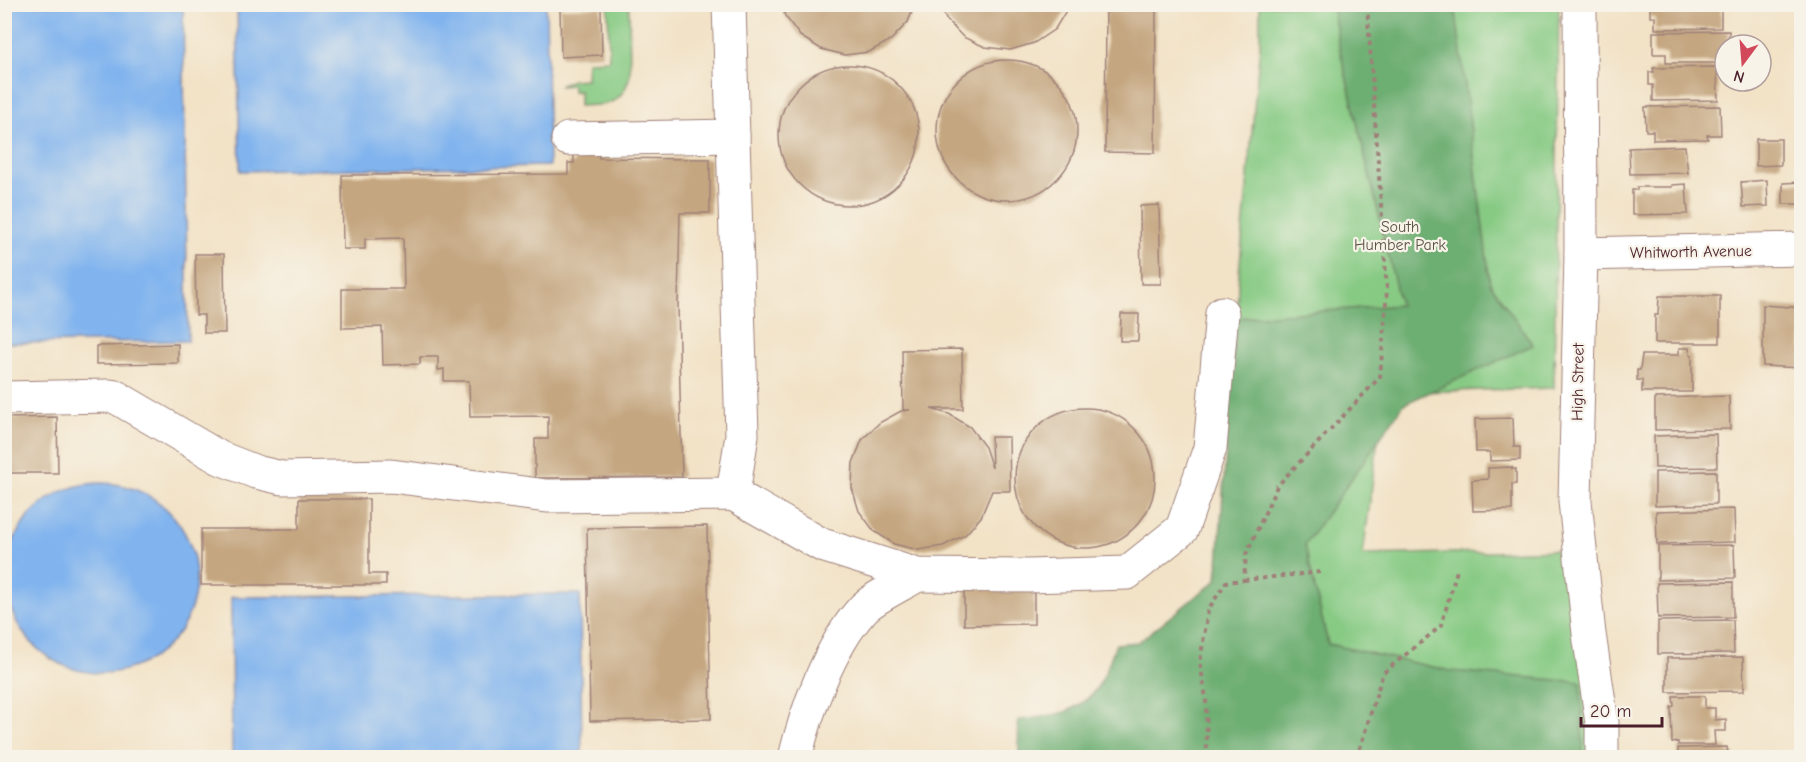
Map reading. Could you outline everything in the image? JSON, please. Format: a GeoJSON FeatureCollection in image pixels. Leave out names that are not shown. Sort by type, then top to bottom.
{"type":"FeatureCollection","features":[{"type":"Feature","properties":{"kind":"street"},"geometry":{"type":"LineString","coordinates":[[729,4],[742,435],[733,494]]}},
{"type":"Feature","properties":{"kind":"street","name":"High Street"},"geometry":{"type":"LineString","coordinates":[[1580,4],[1581,254],[1575,501],[1589,634],[1602,723],[1602,758]]}},
{"type":"Feature","properties":{"kind":"street"},"geometry":{"type":"LineString","coordinates":[[568,139],[733,136]]}},
{"type":"Feature","properties":{"kind":"street","name":"Whitworth Avenue"},"geometry":{"type":"LineString","coordinates":[[1581,254],[1802,249]]}},
{"type":"Feature","properties":{"kind":"street"},"geometry":{"type":"LineString","coordinates":[[4,398],[116,397],[220,458],[256,472],[282,478],[391,476],[547,496],[733,494],[822,545],[916,575],[1029,576],[1127,573],[1182,529],[1210,448],[1222,313]]}},
{"type":"Feature","properties":{"kind":"street"},"geometry":{"type":"LineString","coordinates":[[795,758],[818,687],[837,646],[862,609],[916,575]]}},
{"type":"Feature","properties":{"kind":"path"},"geometry":{"type":"LineString","coordinates":[[1244,580],[1246,555],[1277,486],[1380,377],[1387,291],[1367,4]]}},
{"type":"Feature","properties":{"kind":"path"},"geometry":{"type":"LineString","coordinates":[[1357,758],[1383,673],[1441,626],[1458,567]]}},
{"type":"Feature","properties":{"kind":"path"},"geometry":{"type":"LineString","coordinates":[[1207,758],[1206,699],[1200,662],[1208,610],[1226,582],[1321,572]]}},
{"type":"Feature","properties":{"kind":"green space"},"geometry":{"type":"Polygon","coordinates":[[[608,5],[629,5],[630,75],[623,93],[612,102],[579,106],[579,91],[573,92],[573,85],[559,86],[572,80],[586,79],[587,61],[609,60],[608,5]]]}},
{"type":"Feature","properties":{"kind":"green space","name":"South Humber Park"},"geometry":{"type":"Polygon","coordinates":[[[1260,5],[1559,5],[1554,388],[1384,393],[1363,555],[1571,550],[1596,757],[1055,758],[1227,585],[1238,285],[1260,44],[1260,5]]]}},
{"type":"Feature","properties":{"kind":"green space"},"geometry":{"type":"Polygon","coordinates":[[[1332,5],[1455,5],[1490,283],[1533,345],[1404,404],[1305,545],[1328,644],[1451,671],[1581,682],[1583,757],[1019,757],[1018,720],[1064,712],[1084,702],[1100,683],[1116,644],[1138,642],[1217,580],[1235,318],[1400,305],[1339,46],[1332,5]]]}},
{"type":"Feature","properties":{"kind":"water"},"geometry":{"type":"Polygon","coordinates":[[[4,5],[183,5],[188,341],[5,343],[4,5]]]}},
{"type":"Feature","properties":{"kind":"water"},"geometry":{"type":"Polygon","coordinates":[[[237,5],[546,5],[549,166],[240,171],[237,5]]]}},
{"type":"Feature","properties":{"kind":"water"},"geometry":{"type":"Polygon","coordinates":[[[92,483],[110,483],[146,494],[161,504],[175,518],[192,550],[196,578],[192,606],[185,623],[175,638],[161,652],[129,669],[110,673],[92,673],[56,662],[41,652],[27,638],[10,606],[6,587],[6,569],[17,533],[27,518],[41,504],[73,487],[92,483]]]}},
{"type":"Feature","properties":{"kind":"water"},"geometry":{"type":"Polygon","coordinates":[[[580,594],[582,757],[232,757],[231,597],[580,594]]]}},
{"type":"Feature","properties":{"kind":"building"},"geometry":{"type":"Polygon","coordinates":[[[781,4],[915,4],[908,22],[891,40],[869,52],[845,55],[821,49],[800,36],[785,16],[781,4]]]}},
{"type":"Feature","properties":{"kind":"building"},"geometry":{"type":"Polygon","coordinates":[[[939,4],[1070,4],[1055,29],[1034,43],[1010,50],[985,47],[963,37],[946,19],[939,4]]]}},
{"type":"Feature","properties":{"kind":"building"},"geometry":{"type":"Polygon","coordinates":[[[1106,4],[1156,4],[1155,153],[1105,152],[1106,4]]]}},
{"type":"Feature","properties":{"kind":"building"},"geometry":{"type":"Polygon","coordinates":[[[1650,4],[1721,4],[1721,28],[1655,29],[1655,17],[1650,17],[1650,4]]]}},
{"type":"Feature","properties":{"kind":"building"},"geometry":{"type":"Polygon","coordinates":[[[601,7],[602,55],[561,57],[560,8],[601,7]]]}},
{"type":"Feature","properties":{"kind":"building"},"geometry":{"type":"Polygon","coordinates":[[[1729,31],[1729,33],[1713,33],[1713,63],[1666,63],[1666,54],[1653,54],[1653,32],[1729,31]]]}},
{"type":"Feature","properties":{"kind":"building"},"geometry":{"type":"Polygon","coordinates":[[[1007,60],[1034,65],[1057,80],[1072,103],[1077,130],[1072,157],[1057,180],[1034,195],[1007,200],[980,195],[957,180],[942,157],[937,130],[942,103],[957,80],[980,65],[1007,60]]]}},
{"type":"Feature","properties":{"kind":"building"},"geometry":{"type":"Polygon","coordinates":[[[849,65],[876,70],[899,85],[914,108],[919,135],[914,162],[899,185],[876,200],[849,205],[822,200],[799,185],[784,162],[779,135],[784,108],[799,85],[822,70],[849,65]]]}},
{"type":"Feature","properties":{"kind":"building"},"geometry":{"type":"Polygon","coordinates":[[[1713,67],[1713,93],[1718,93],[1718,100],[1653,101],[1653,85],[1649,85],[1649,72],[1654,72],[1653,68],[1713,67]]]}},
{"type":"Feature","properties":{"kind":"building"},"geometry":{"type":"Polygon","coordinates":[[[1720,106],[1721,135],[1707,135],[1708,139],[1653,140],[1653,131],[1646,131],[1645,107],[1720,106]]]}},
{"type":"Feature","properties":{"kind":"building"},"geometry":{"type":"Polygon","coordinates":[[[1756,139],[1781,139],[1781,165],[1756,166],[1756,139]]]}},
{"type":"Feature","properties":{"kind":"building"},"geometry":{"type":"Polygon","coordinates":[[[1685,146],[1688,173],[1630,174],[1629,148],[1685,146]]]}},
{"type":"Feature","properties":{"kind":"building"},"geometry":{"type":"Polygon","coordinates":[[[574,150],[599,150],[599,158],[710,159],[710,213],[680,213],[678,305],[682,477],[535,478],[535,439],[548,439],[548,416],[470,417],[469,381],[444,381],[444,369],[438,370],[438,357],[420,357],[420,364],[383,365],[382,327],[342,328],[342,289],[404,289],[403,238],[365,239],[365,249],[343,249],[342,175],[568,174],[568,163],[574,163],[574,150]]]}},
{"type":"Feature","properties":{"kind":"building"},"geometry":{"type":"Polygon","coordinates":[[[1767,180],[1768,206],[1743,207],[1741,182],[1767,180]]]}},
{"type":"Feature","properties":{"kind":"building"},"geometry":{"type":"Polygon","coordinates":[[[1802,182],[1802,204],[1783,204],[1783,183],[1802,182]]]}},
{"type":"Feature","properties":{"kind":"building"},"geometry":{"type":"Polygon","coordinates":[[[1686,184],[1688,214],[1632,215],[1632,190],[1637,190],[1637,187],[1672,187],[1672,185],[1686,184]]]}},
{"type":"Feature","properties":{"kind":"building"},"geometry":{"type":"Polygon","coordinates":[[[1159,205],[1161,284],[1141,284],[1140,206],[1159,205]]]}},
{"type":"Feature","properties":{"kind":"building"},"geometry":{"type":"Polygon","coordinates":[[[195,254],[224,254],[225,333],[204,333],[204,315],[196,315],[195,254]]]}},
{"type":"Feature","properties":{"kind":"building"},"geometry":{"type":"Polygon","coordinates":[[[1659,296],[1720,296],[1720,343],[1655,343],[1655,315],[1658,315],[1659,296]]]}},
{"type":"Feature","properties":{"kind":"building"},"geometry":{"type":"Polygon","coordinates":[[[1763,305],[1802,308],[1802,368],[1763,366],[1763,305]]]}},
{"type":"Feature","properties":{"kind":"building"},"geometry":{"type":"Polygon","coordinates":[[[1121,314],[1139,314],[1138,341],[1120,341],[1121,314]]]}},
{"type":"Feature","properties":{"kind":"building"},"geometry":{"type":"Polygon","coordinates":[[[178,344],[178,363],[96,364],[96,346],[178,344]]]}},
{"type":"Feature","properties":{"kind":"building"},"geometry":{"type":"Polygon","coordinates":[[[1679,348],[1689,348],[1690,355],[1692,355],[1692,392],[1642,392],[1642,380],[1637,380],[1637,370],[1640,370],[1642,355],[1679,355],[1679,348]]]}},
{"type":"Feature","properties":{"kind":"building"},"geometry":{"type":"Polygon","coordinates":[[[962,349],[963,409],[931,409],[949,414],[970,427],[985,447],[992,468],[991,437],[1009,437],[1010,491],[992,491],[981,517],[965,535],[943,546],[918,550],[894,544],[874,531],[859,511],[852,488],[853,463],[862,440],[879,423],[901,411],[910,410],[903,410],[902,350],[962,349]]]}},
{"type":"Feature","properties":{"kind":"building"},"geometry":{"type":"Polygon","coordinates":[[[1729,396],[1730,429],[1655,430],[1655,398],[1729,396]]]}},
{"type":"Feature","properties":{"kind":"building"},"geometry":{"type":"Polygon","coordinates":[[[1085,408],[1112,413],[1135,428],[1150,451],[1155,478],[1150,505],[1135,528],[1112,543],[1085,548],[1058,543],[1035,528],[1020,505],[1015,478],[1020,451],[1035,428],[1058,413],[1085,408]]]}},
{"type":"Feature","properties":{"kind":"building"},"geometry":{"type":"Polygon","coordinates":[[[57,417],[58,473],[4,473],[4,418],[57,417]]]}},
{"type":"Feature","properties":{"kind":"building"},"geometry":{"type":"Polygon","coordinates":[[[1513,418],[1514,447],[1520,447],[1520,460],[1490,461],[1490,452],[1476,452],[1475,419],[1513,418]]]}},
{"type":"Feature","properties":{"kind":"building"},"geometry":{"type":"Polygon","coordinates":[[[1716,434],[1717,467],[1655,468],[1654,436],[1716,434]]]}},
{"type":"Feature","properties":{"kind":"building"},"geometry":{"type":"Polygon","coordinates":[[[1512,467],[1516,469],[1516,484],[1512,484],[1512,510],[1473,511],[1472,480],[1488,479],[1488,468],[1512,467]]]}},
{"type":"Feature","properties":{"kind":"building"},"geometry":{"type":"Polygon","coordinates":[[[1716,471],[1716,504],[1655,506],[1655,472],[1716,471]]]}},
{"type":"Feature","properties":{"kind":"building"},"geometry":{"type":"Polygon","coordinates":[[[299,499],[369,499],[369,574],[386,574],[386,585],[201,585],[201,529],[299,529],[299,499]]]}},
{"type":"Feature","properties":{"kind":"building"},"geometry":{"type":"Polygon","coordinates":[[[1734,509],[1735,542],[1657,544],[1656,511],[1734,509]]]}},
{"type":"Feature","properties":{"kind":"building"},"geometry":{"type":"Polygon","coordinates":[[[707,526],[711,719],[590,721],[587,528],[707,526]]]}},
{"type":"Feature","properties":{"kind":"building"},"geometry":{"type":"Polygon","coordinates":[[[1734,545],[1735,578],[1658,580],[1658,546],[1734,545]]]}},
{"type":"Feature","properties":{"kind":"building"},"geometry":{"type":"Polygon","coordinates":[[[1733,582],[1733,617],[1658,618],[1657,583],[1733,582]]]}},
{"type":"Feature","properties":{"kind":"building"},"geometry":{"type":"Polygon","coordinates":[[[1034,586],[1034,624],[964,625],[964,587],[1034,586]]]}},
{"type":"Feature","properties":{"kind":"building"},"geometry":{"type":"Polygon","coordinates":[[[1733,620],[1734,653],[1658,654],[1658,621],[1733,620]]]}},
{"type":"Feature","properties":{"kind":"building"},"geometry":{"type":"Polygon","coordinates":[[[1743,657],[1744,691],[1667,692],[1667,658],[1743,657]]]}},
{"type":"Feature","properties":{"kind":"building"},"geometry":{"type":"Polygon","coordinates":[[[1673,696],[1705,696],[1705,708],[1715,708],[1715,720],[1726,719],[1726,731],[1714,731],[1715,745],[1672,743],[1673,696]]]}},
{"type":"Feature","properties":{"kind":"building"},"geometry":{"type":"Polygon","coordinates":[[[1727,747],[1728,753],[1734,753],[1734,758],[1678,758],[1678,748],[1727,747]]]}}]}
